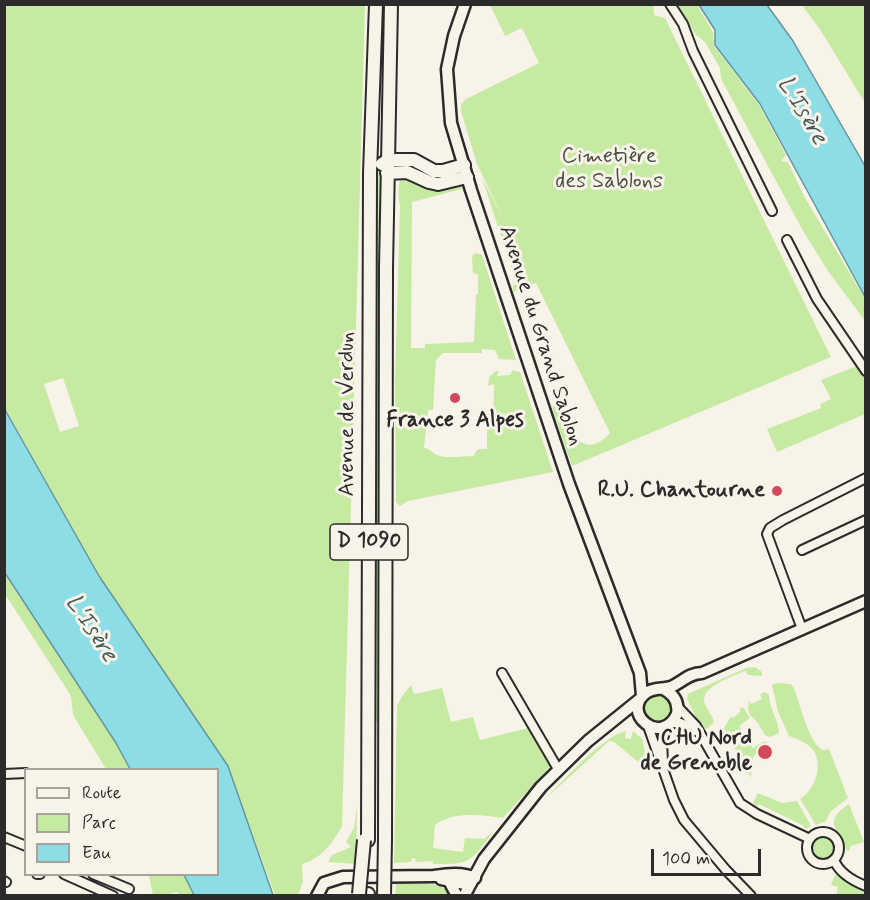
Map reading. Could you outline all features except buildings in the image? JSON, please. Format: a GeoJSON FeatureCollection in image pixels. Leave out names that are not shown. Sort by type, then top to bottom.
{"type":"FeatureCollection","features":[{"type":"Feature","properties":{"kind":"main road","name":"Avenue de Verdun"},"geometry":{"type":"LineString","coordinates":[[363,895],[368,762],[370,173],[376,4]]}},
{"type":"Feature","properties":{"kind":"main road","name":"Avenue de Verdun"},"geometry":{"type":"LineString","coordinates":[[384,896],[385,166],[391,4]]}},
{"type":"Feature","properties":{"kind":"main road"},"geometry":{"type":"LineString","coordinates":[[374,66],[379,104],[380,156],[385,166]]}},
{"type":"Feature","properties":{"kind":"main road"},"geometry":{"type":"LineString","coordinates":[[370,173],[385,166],[414,160],[434,171],[466,171]]}},
{"type":"Feature","properties":{"kind":"street","name":"Avenue du Grand Sablon"},"geometry":{"type":"LineString","coordinates":[[465,4],[450,52],[447,82],[450,118],[569,484],[640,673],[641,698]]}},
{"type":"Feature","properties":{"kind":"street"},"geometry":{"type":"LineString","coordinates":[[669,4],[683,24],[693,51],[772,211]]}},
{"type":"Feature","properties":{"kind":"street"},"geometry":{"type":"LineString","coordinates":[[787,240],[817,299],[866,370]]}},
{"type":"Feature","properties":{"kind":"street"},"geometry":{"type":"LineString","coordinates":[[802,629],[767,534],[770,528],[783,520],[866,478]]}},
{"type":"Feature","properties":{"kind":"street"},"geometry":{"type":"LineString","coordinates":[[802,549],[866,520]]}},
{"type":"Feature","properties":{"kind":"street"},"geometry":{"type":"LineString","coordinates":[[662,765],[663,741],[669,724],[675,717],[677,704],[686,684],[702,673],[866,601]]}},
{"type":"Feature","properties":{"kind":"street"},"geometry":{"type":"LineString","coordinates":[[502,673],[558,769]]}},
{"type":"Feature","properties":{"kind":"street","name":"Avenue du Grand Sablon"},"geometry":{"type":"LineString","coordinates":[[640,673],[660,689]]}},
{"type":"Feature","properties":{"kind":"street"},"geometry":{"type":"LineString","coordinates":[[457,896],[525,805],[558,769],[648,691],[674,685],[687,676],[702,673]]}},
{"type":"Feature","properties":{"kind":"street"},"geometry":{"type":"LineString","coordinates":[[660,689],[669,692],[692,720],[740,802],[757,814],[810,839]]}},
{"type":"Feature","properties":{"kind":"street"},"geometry":{"type":"LineString","coordinates":[[641,698],[639,715],[648,726],[674,800],[684,820],[751,896]]}},
{"type":"Feature","properties":{"kind":"street"},"geometry":{"type":"LineString","coordinates":[[614,720],[631,713],[639,715]]}},
{"type":"Feature","properties":{"kind":"street"},"geometry":{"type":"LineString","coordinates":[[648,726],[660,728],[669,724],[681,723],[699,733]]}},
{"type":"Feature","properties":{"kind":"street"},"geometry":{"type":"LineString","coordinates":[[4,774],[24,773]]}},
{"type":"Feature","properties":{"kind":"street"},"geometry":{"type":"LineString","coordinates":[[820,832],[832,834],[839,844],[839,852],[834,860],[823,864],[813,860],[808,850],[810,839],[820,832]]}},
{"type":"Feature","properties":{"kind":"street"},"geometry":{"type":"LineString","coordinates":[[4,837],[24,845]]}},
{"type":"Feature","properties":{"kind":"street"},"geometry":{"type":"LineString","coordinates":[[834,860],[842,872],[866,886]]}},
{"type":"Feature","properties":{"kind":"street"},"geometry":{"type":"LineString","coordinates":[[318,896],[324,883],[339,878],[448,874],[470,879]]}},
{"type":"Feature","properties":{"kind":"street"},"geometry":{"type":"LineString","coordinates":[[68,876],[113,896]]}},
{"type":"Feature","properties":{"kind":"street"},"geometry":{"type":"LineString","coordinates":[[98,876],[129,889]]}},
{"type":"Feature","properties":{"kind":"street"},"geometry":{"type":"LineString","coordinates":[[434,876],[449,881],[470,879]]}},
{"type":"Feature","properties":{"kind":"street"},"geometry":{"type":"LineString","coordinates":[[464,896],[470,879]]}},
{"type":"Feature","properties":{"kind":"street"},"geometry":{"type":"LineString","coordinates":[[449,881],[457,896]]}},
{"type":"Feature","properties":{"kind":"green space"},"geometry":{"type":"Polygon","coordinates":[[[4,5],[365,5],[342,826],[326,849],[315,858],[302,864],[303,882],[298,895],[275,895],[228,766],[99,576],[5,408],[4,5]],[[63,378],[44,384],[60,432],[79,426],[63,378]]]}},
{"type":"Feature","properties":{"kind":"green space","name":"Cimetière des Sablons"},"geometry":{"type":"Polygon","coordinates":[[[490,5],[654,5],[654,15],[665,18],[831,357],[572,466],[552,408],[557,402],[576,438],[583,443],[591,445],[600,442],[610,433],[536,283],[513,292],[513,285],[516,282],[482,178],[503,218],[477,164],[461,111],[461,104],[466,99],[539,63],[522,28],[505,36],[490,5]]]}},
{"type":"Feature","properties":{"kind":"green space"},"geometry":{"type":"Polygon","coordinates":[[[678,5],[697,5],[713,32],[714,46],[759,105],[786,155],[781,161],[788,162],[804,196],[865,299],[865,321],[828,271],[802,229],[721,79],[720,68],[705,42],[696,35],[678,5]]]}},
{"type":"Feature","properties":{"kind":"green space"},"geometry":{"type":"Polygon","coordinates":[[[802,5],[865,5],[865,103],[821,31],[802,5]]]}},
{"type":"Feature","properties":{"kind":"green space"},"geometry":{"type":"Polygon","coordinates":[[[380,172],[382,177],[379,722],[374,722],[375,178],[380,172]]]}},
{"type":"Feature","properties":{"kind":"green space"},"geometry":{"type":"Polygon","coordinates":[[[402,176],[459,181],[462,189],[412,202],[411,348],[425,348],[425,344],[474,342],[476,295],[478,294],[478,274],[473,273],[472,256],[475,253],[482,255],[516,360],[499,359],[495,350],[482,349],[482,353],[443,353],[436,360],[433,410],[428,410],[424,448],[437,455],[450,457],[473,456],[478,449],[487,449],[487,427],[493,423],[494,384],[488,386],[489,377],[496,371],[499,371],[497,376],[510,375],[513,370],[520,372],[553,472],[408,501],[400,506],[396,502],[395,380],[400,206],[398,191],[402,176]]]}},
{"type":"Feature","properties":{"kind":"green space"},"geometry":{"type":"Polygon","coordinates":[[[857,366],[865,377],[865,414],[777,452],[767,429],[821,408],[820,404],[831,399],[821,380],[857,366]]]}},
{"type":"Feature","properties":{"kind":"green space"},"geometry":{"type":"Polygon","coordinates":[[[4,573],[116,743],[129,768],[105,768],[73,715],[71,696],[5,594],[4,573]]]}},
{"type":"Feature","properties":{"kind":"green space"},"geometry":{"type":"Polygon","coordinates":[[[755,667],[762,672],[762,676],[748,675],[746,671],[720,682],[709,690],[704,700],[714,722],[708,728],[702,729],[687,699],[688,694],[746,668],[755,667]]]}},
{"type":"Feature","properties":{"kind":"green space"},"geometry":{"type":"Polygon","coordinates":[[[791,684],[794,688],[812,737],[821,749],[829,749],[848,798],[830,812],[826,821],[816,825],[800,799],[810,790],[816,777],[817,757],[809,746],[789,736],[778,712],[772,685],[791,684]]]}},
{"type":"Feature","properties":{"kind":"green space"},"geometry":{"type":"Polygon","coordinates":[[[411,685],[414,694],[442,688],[451,722],[473,717],[480,740],[528,728],[552,765],[503,818],[477,815],[459,816],[435,825],[433,848],[463,852],[465,838],[484,839],[493,832],[475,855],[463,862],[433,864],[433,861],[416,862],[415,858],[411,859],[411,862],[394,863],[397,706],[411,685]]]}},
{"type":"Feature","properties":{"kind":"green space"},"geometry":{"type":"Polygon","coordinates":[[[765,692],[769,695],[779,728],[779,733],[770,737],[765,735],[748,709],[749,700],[751,704],[762,699],[760,694],[765,692]]]}},
{"type":"Feature","properties":{"kind":"green space"},"geometry":{"type":"Polygon","coordinates":[[[658,694],[668,698],[672,708],[668,718],[658,722],[648,718],[644,708],[648,698],[658,694]]]}},
{"type":"Feature","properties":{"kind":"green space"},"geometry":{"type":"Polygon","coordinates":[[[743,707],[750,718],[739,726],[753,748],[765,741],[767,743],[753,757],[751,778],[726,731],[724,732],[731,716],[733,718],[743,707]]]}},
{"type":"Feature","properties":{"kind":"green space"},"geometry":{"type":"Polygon","coordinates":[[[626,731],[625,738],[631,739],[633,731],[642,739],[649,769],[640,771],[643,766],[614,742],[609,741],[544,800],[595,750],[606,741],[626,731]]]}},
{"type":"Feature","properties":{"kind":"green space"},"geometry":{"type":"Polygon","coordinates":[[[758,793],[782,803],[797,801],[811,826],[804,828],[759,804],[757,806],[753,803],[758,793]]]}},
{"type":"Feature","properties":{"kind":"green space"},"geometry":{"type":"Polygon","coordinates":[[[849,804],[864,842],[851,846],[847,851],[834,821],[840,811],[849,804]]]}},
{"type":"Feature","properties":{"kind":"green space"},"geometry":{"type":"Polygon","coordinates":[[[357,805],[356,864],[328,862],[332,855],[351,847],[346,842],[354,828],[357,805]]]}},
{"type":"Feature","properties":{"kind":"green space"},"geometry":{"type":"Polygon","coordinates":[[[819,837],[827,837],[834,844],[834,852],[827,859],[819,859],[812,852],[812,844],[819,837]]]}},
{"type":"Feature","properties":{"kind":"green space"},"geometry":{"type":"Polygon","coordinates":[[[835,875],[840,875],[865,890],[865,895],[836,895],[838,887],[831,885],[835,875]]]}},
{"type":"Feature","properties":{"kind":"green space"},"geometry":{"type":"Polygon","coordinates":[[[149,876],[184,876],[194,895],[179,895],[177,892],[153,895],[149,876]]]}},
{"type":"Feature","properties":{"kind":"green space"},"geometry":{"type":"Polygon","coordinates":[[[399,881],[435,885],[442,887],[452,896],[395,896],[396,884],[399,881]]]}},
{"type":"Feature","properties":{"kind":"water","name":"L'Isère"},"geometry":{"type":"Polygon","coordinates":[[[699,5],[767,5],[793,41],[865,166],[865,297],[760,104],[715,45],[715,30],[699,5]]]}},
{"type":"Feature","properties":{"kind":"water","name":"L'Isère"},"geometry":{"type":"Polygon","coordinates":[[[4,408],[99,576],[228,766],[273,895],[194,895],[184,876],[219,876],[219,768],[129,768],[116,743],[5,573],[4,408]]]}},
{"type":"Feature","properties":{"kind":"place","name":"France 3 Alpes"},"geometry":{"type":"Point","coordinates":[455,398]}},
{"type":"Feature","properties":{"kind":"place","name":"R.U. Chantourne"},"geometry":{"type":"Point","coordinates":[777,491]}},
{"type":"Feature","properties":{"kind":"place","name":"CHU Nord de Grenoble"},"geometry":{"type":"Point","coordinates":[765,752]}}]}
